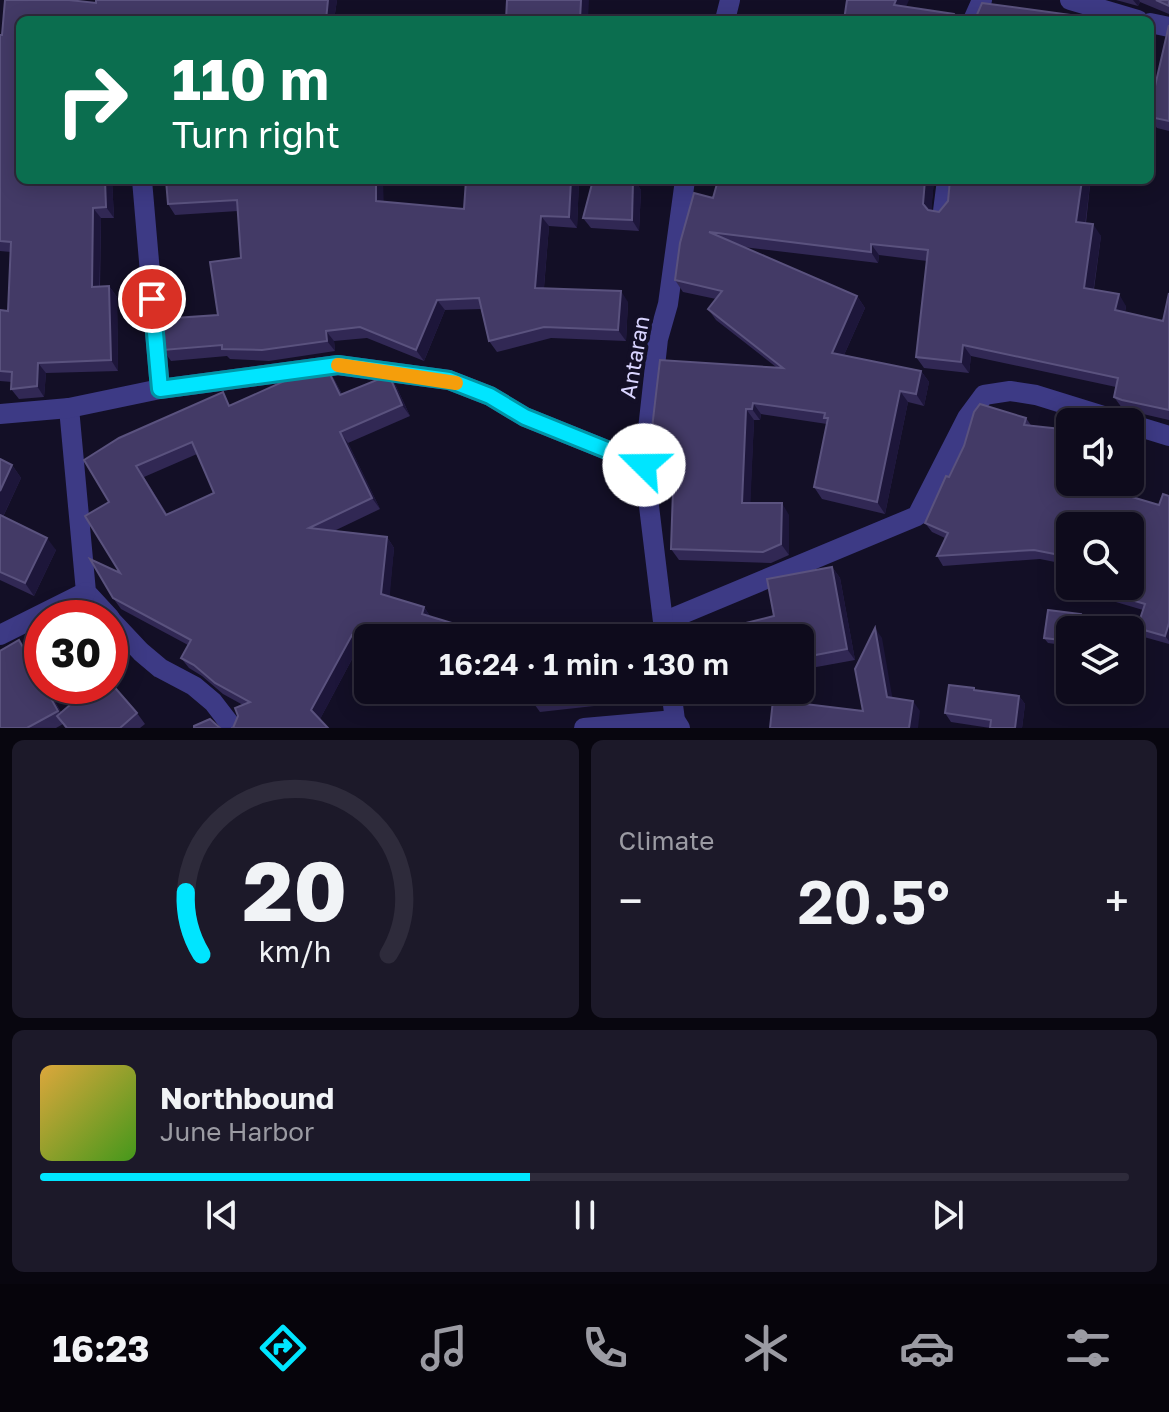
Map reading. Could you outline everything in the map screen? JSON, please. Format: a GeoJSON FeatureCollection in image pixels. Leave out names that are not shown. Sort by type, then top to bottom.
{"type":"FeatureCollection","features":[{"type":"Feature","properties":{"kind":"street"},"geometry":{"type":"LineString","coordinates":[[1070,0],[1124,16]]}},
{"type":"Feature","properties":{"kind":"street"},"geometry":{"type":"LineString","coordinates":[[142,184],[160,389]]}},
{"type":"Feature","properties":{"kind":"street","name":"Antaran"},"geometry":{"type":"LineString","coordinates":[[663,624],[644,465],[658,339],[668,304],[684,184]]}},
{"type":"Feature","properties":{"kind":"street"},"geometry":{"type":"LineString","coordinates":[[943,211],[946,184]]}},
{"type":"Feature","properties":{"kind":"street"},"geometry":{"type":"LineString","coordinates":[[0,414],[69,408],[160,389],[338,365],[449,380],[490,396],[525,417],[644,465]]}},
{"type":"Feature","properties":{"kind":"street"},"geometry":{"type":"LineString","coordinates":[[677,624],[917,516],[967,418],[984,395],[1010,391],[1036,395],[1078,408]]}},
{"type":"Feature","properties":{"kind":"street"},"geometry":{"type":"LineString","coordinates":[[69,408],[86,592],[93,600]]}},
{"type":"Feature","properties":{"kind":"street"},"geometry":{"type":"LineString","coordinates":[[1144,428],[1169,436]]}},
{"type":"Feature","properties":{"kind":"street"},"geometry":{"type":"LineString","coordinates":[[0,635],[86,592]]}},
{"type":"Feature","properties":{"kind":"street"},"geometry":{"type":"LineString","coordinates":[[128,638],[160,668],[194,686],[213,702],[233,728]]}},
{"type":"Feature","properties":{"kind":"street"},"geometry":{"type":"LineString","coordinates":[[584,728],[678,724],[674,704]]}},
{"type":"Feature","properties":{"kind":"building"},"geometry":{"type":"Polygon","coordinates":[[[5,0],[96,3],[96,0],[328,0],[326,16],[16,16],[16,184],[105,184],[106,207],[93,208],[92,287],[109,286],[111,360],[38,363],[37,386],[11,389],[12,372],[0,371],[0,310],[8,311],[11,242],[0,241],[5,0]]]}},
{"type":"Feature","properties":{"kind":"building"},"geometry":{"type":"Polygon","coordinates":[[[507,0],[581,0],[580,16],[506,16],[507,0]]]}},
{"type":"Feature","properties":{"kind":"building"},"geometry":{"type":"Polygon","coordinates":[[[847,0],[896,0],[894,5],[956,16],[845,16],[847,0]]]}},
{"type":"Feature","properties":{"kind":"building"},"geometry":{"type":"Polygon","coordinates":[[[982,3],[1079,16],[976,16],[982,3]]]}},
{"type":"Feature","properties":{"kind":"building"},"geometry":{"type":"Polygon","coordinates":[[[1169,25],[1169,121],[1154,118],[1154,91],[1169,25]]]}},
{"type":"Feature","properties":{"kind":"building"},"geometry":{"type":"Polygon","coordinates":[[[166,184],[376,184],[376,201],[464,209],[466,184],[571,184],[569,217],[541,216],[535,288],[621,291],[618,330],[544,327],[489,341],[479,298],[437,300],[416,350],[360,327],[326,331],[327,341],[262,350],[222,349],[222,345],[163,350],[160,319],[218,315],[210,262],[241,258],[237,200],[168,204],[166,184]]]}},
{"type":"Feature","properties":{"kind":"building"},"geometry":{"type":"Polygon","coordinates":[[[592,184],[633,184],[632,220],[583,218],[592,184]]]}},
{"type":"Feature","properties":{"kind":"building"},"geometry":{"type":"Polygon","coordinates":[[[717,184],[925,184],[923,204],[928,210],[939,212],[948,201],[950,184],[1081,184],[1076,222],[1093,224],[1084,288],[1119,294],[1115,310],[1163,321],[1169,293],[1169,410],[1114,397],[1118,378],[963,345],[961,362],[916,357],[928,250],[871,244],[871,252],[709,232],[857,296],[832,353],[921,371],[916,394],[900,391],[877,502],[814,487],[828,418],[824,418],[825,413],[753,403],[752,409],[746,409],[742,503],[782,503],[781,544],[763,552],[671,549],[674,460],[650,459],[649,454],[660,360],[783,368],[708,309],[722,291],[675,280],[680,243],[694,193],[713,198],[717,184]]]}},
{"type":"Feature","properties":{"kind":"building"},"geometry":{"type":"Polygon","coordinates":[[[327,368],[340,395],[389,375],[402,405],[340,432],[372,498],[309,528],[387,537],[381,594],[424,607],[422,614],[455,624],[354,624],[354,636],[311,710],[328,728],[233,728],[238,716],[235,708],[250,702],[215,683],[181,658],[191,640],[128,606],[128,600],[113,598],[90,559],[120,573],[85,516],[109,502],[84,460],[119,438],[223,392],[229,406],[309,370],[327,368]],[[192,442],[136,466],[166,515],[214,493],[192,442]]]}},
{"type":"Feature","properties":{"kind":"building"},"geometry":{"type":"Polygon","coordinates":[[[980,404],[1026,418],[1024,425],[1056,428],[1056,496],[1128,496],[1159,505],[1163,494],[1169,496],[1169,623],[1165,636],[1144,630],[1144,616],[1141,616],[1145,604],[1132,600],[1144,600],[1144,512],[1056,512],[1056,554],[1034,550],[937,556],[948,533],[925,523],[946,476],[949,477],[964,446],[974,412],[980,404]]]}},
{"type":"Feature","properties":{"kind":"building"},"geometry":{"type":"Polygon","coordinates":[[[0,459],[12,465],[0,491],[0,459]]]}},
{"type":"Feature","properties":{"kind":"building"},"geometry":{"type":"Polygon","coordinates":[[[0,515],[47,538],[25,583],[0,572],[0,515]]]}},
{"type":"Feature","properties":{"kind":"building"},"geometry":{"type":"Polygon","coordinates":[[[832,567],[847,649],[814,655],[814,624],[742,624],[774,616],[767,579],[832,567]]]}},
{"type":"Feature","properties":{"kind":"building"},"geometry":{"type":"Polygon","coordinates":[[[1048,610],[1081,614],[1056,616],[1056,639],[1044,638],[1048,610]]]}},
{"type":"Feature","properties":{"kind":"building"},"geometry":{"type":"Polygon","coordinates":[[[875,628],[887,697],[913,701],[909,728],[770,728],[773,704],[806,704],[863,711],[855,669],[875,628]]]}},
{"type":"Feature","properties":{"kind":"building"},"geometry":{"type":"Polygon","coordinates":[[[19,640],[24,649],[24,704],[54,704],[58,711],[27,728],[0,728],[0,651],[19,640]]]}},
{"type":"Feature","properties":{"kind":"building"},"geometry":{"type":"Polygon","coordinates":[[[949,685],[1019,696],[1015,728],[990,728],[991,720],[945,713],[949,685]]]}},
{"type":"Feature","properties":{"kind":"building"},"geometry":{"type":"Polygon","coordinates":[[[128,703],[137,713],[120,728],[67,728],[57,716],[71,704],[128,703]]]}},
{"type":"Feature","properties":{"kind":"building"},"geometry":{"type":"Polygon","coordinates":[[[210,719],[220,728],[194,728],[194,726],[210,719]]]}},
{"type":"Feature","properties":{"kind":"slow traffic"},"geometry":{"type":"LineString","coordinates":[[338,365],[456,383]]}},
{"type":"Feature","properties":{"kind":"route"},"geometry":{"type":"LineString","coordinates":[[152,299],[160,389],[338,365],[449,380],[490,396],[525,417],[644,465]]}}]}
